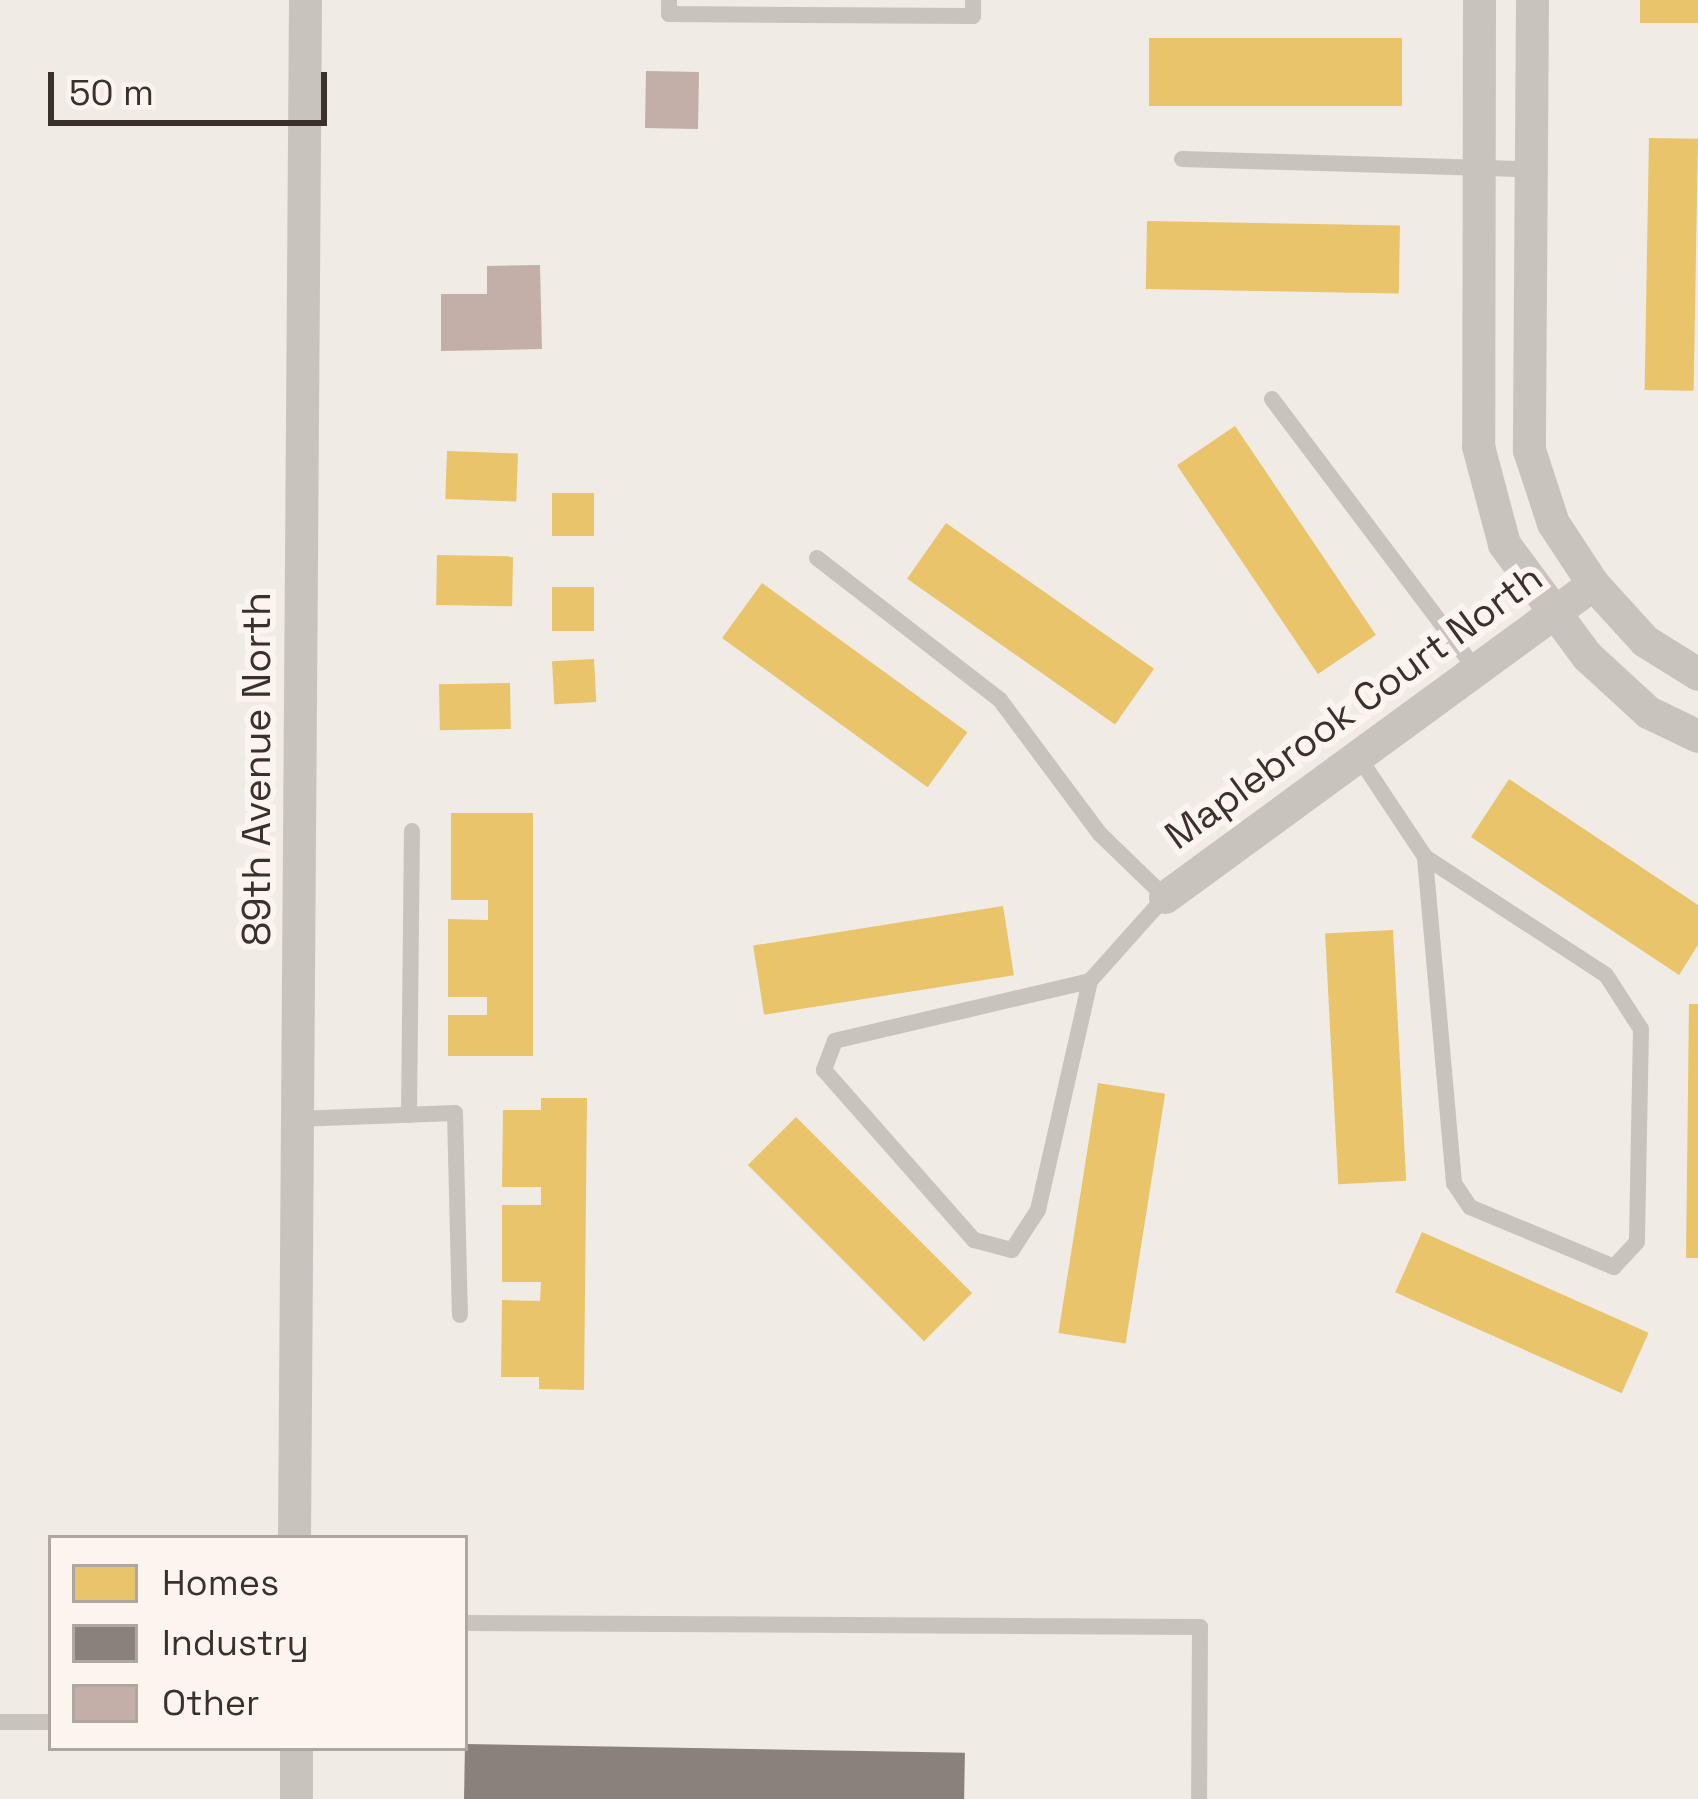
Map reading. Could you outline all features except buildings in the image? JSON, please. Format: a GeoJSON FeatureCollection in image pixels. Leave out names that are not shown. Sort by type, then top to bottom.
{"type":"FeatureCollection","features":[{"type":"Feature","properties":{"kind":"street","name":"89th Avenue North"},"geometry":{"type":"LineString","coordinates":[[294,1535],[305,0]]}},
{"type":"Feature","properties":{"kind":"street"},"geometry":{"type":"LineString","coordinates":[[1479,0],[1478,446],[1504,544],[1551,615],[1648,712],[1698,736]]}},
{"type":"Feature","properties":{"kind":"street"},"geometry":{"type":"LineString","coordinates":[[1532,0],[1529,449],[1552,523],[1593,584],[1645,641],[1698,674]]}},
{"type":"Feature","properties":{"kind":"street","name":"Maplebrook Court North"},"geometry":{"type":"LineString","coordinates":[[1165,897],[1593,584]]}},
{"type":"Feature","properties":{"kind":"street"},"geometry":{"type":"LineString","coordinates":[[296,1751],[296,1799]]}},
{"type":"Feature","properties":{"kind":"lane"},"geometry":{"type":"LineString","coordinates":[[669,0],[669,14],[973,16],[973,0]]}},
{"type":"Feature","properties":{"kind":"lane"},"geometry":{"type":"LineString","coordinates":[[1182,159],[1529,169]]}},
{"type":"Feature","properties":{"kind":"lane"},"geometry":{"type":"LineString","coordinates":[[1272,398],[1476,670]]}},
{"type":"Feature","properties":{"kind":"lane"},"geometry":{"type":"LineString","coordinates":[[818,558],[1000,700],[1100,834],[1165,897],[1090,981],[1038,1210],[1012,1250],[974,1240],[824,1070],[836,1041],[1090,981]]}},
{"type":"Feature","properties":{"kind":"lane"},"geometry":{"type":"LineString","coordinates":[[1358,756],[1425,857],[1606,974],[1641,1029],[1637,1242],[1614,1267],[1470,1207],[1454,1183],[1425,857]]}},
{"type":"Feature","properties":{"kind":"lane"},"geometry":{"type":"LineString","coordinates":[[409,1115],[412,831]]}},
{"type":"Feature","properties":{"kind":"lane"},"geometry":{"type":"LineString","coordinates":[[296,1119],[455,1113],[460,1316]]}},
{"type":"Feature","properties":{"kind":"lane"},"geometry":{"type":"LineString","coordinates":[[468,1623],[1200,1627],[1199,1799]]}},
{"type":"Feature","properties":{"kind":"lane"},"geometry":{"type":"LineString","coordinates":[[0,1722],[48,1722]]}}]}
